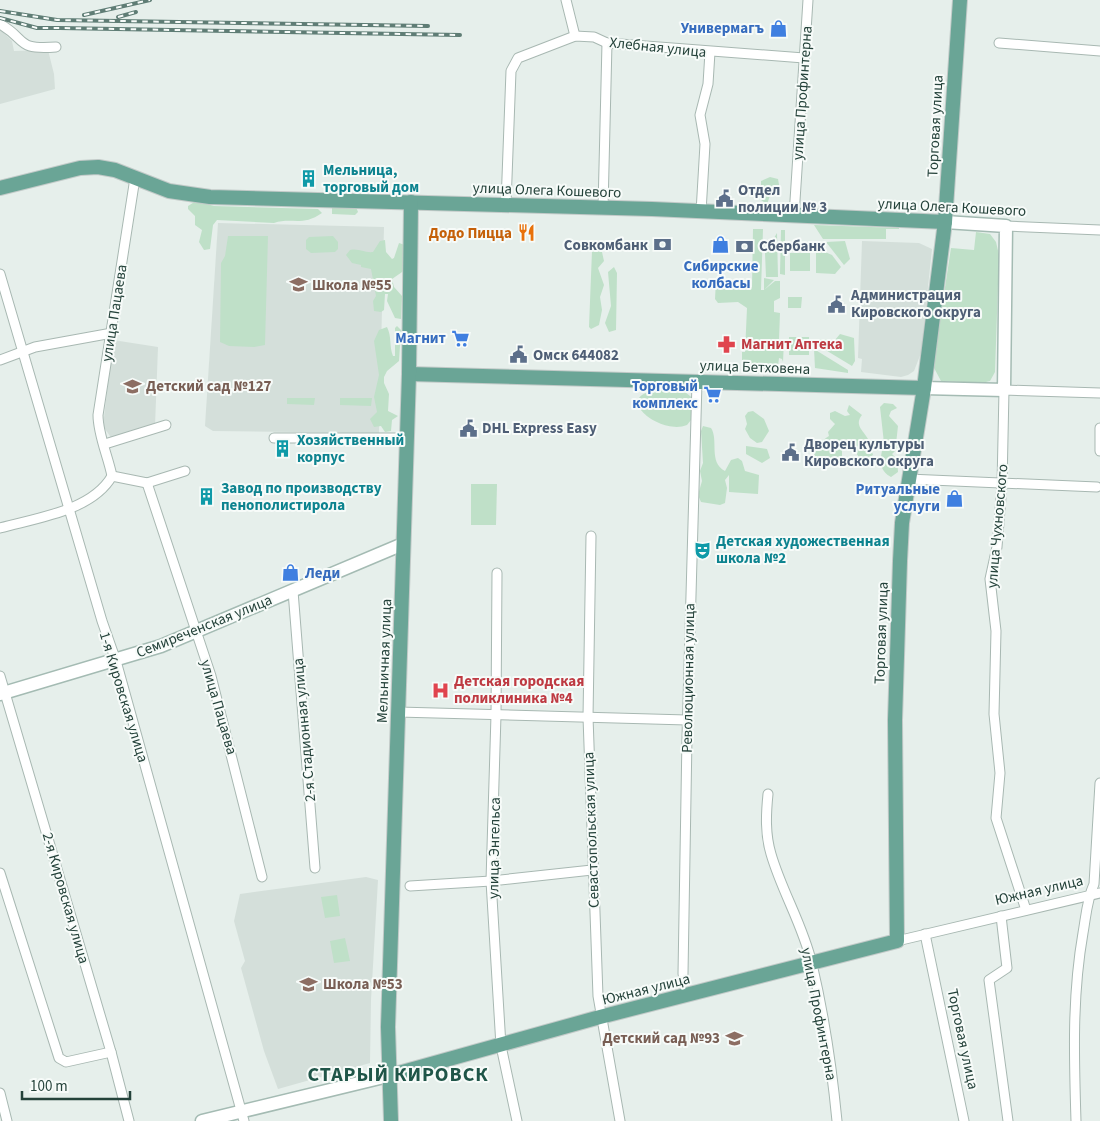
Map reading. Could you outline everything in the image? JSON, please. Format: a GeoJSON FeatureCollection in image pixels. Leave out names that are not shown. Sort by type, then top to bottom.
{"type":"FeatureCollection","features":[{"type":"Feature","properties":{"kind":"main road","name":"Торговая улица"},"geometry":{"type":"LineString","coordinates":[[897,941],[895,720],[900,562],[908,479],[924,388],[945,222],[959,2]]}},
{"type":"Feature","properties":{"kind":"main road","name":"улица Олега Кошевого"},"geometry":{"type":"LineString","coordinates":[[0,188],[80,168],[98,167],[114,170],[169,191],[203,197],[506,204],[945,222]]}},
{"type":"Feature","properties":{"kind":"main road","name":"Мельничная улица"},"geometry":{"type":"LineString","coordinates":[[391,1121],[388,1076],[388,1027],[409,374],[411,202]]}},
{"type":"Feature","properties":{"kind":"main road","name":"улица Бетховена"},"geometry":{"type":"LineString","coordinates":[[409,374],[924,388]]}},
{"type":"Feature","properties":{"kind":"main road","name":"Южная улица"},"geometry":{"type":"LineString","coordinates":[[388,1076],[600,1017],[897,941]]}},
{"type":"Feature","properties":{"kind":"street"},"geometry":{"type":"LineString","coordinates":[[506,204],[511,71],[518,58],[576,36],[566,0]]}},
{"type":"Feature","properties":{"kind":"street","name":"улица Профинтерна"},"geometry":{"type":"LineString","coordinates":[[794,216],[808,0]]}},
{"type":"Feature","properties":{"kind":"street"},"geometry":{"type":"LineString","coordinates":[[0,24],[22,45],[31,48],[56,47]]}},
{"type":"Feature","properties":{"kind":"street","name":"Хлебная улица"},"geometry":{"type":"LineString","coordinates":[[576,36],[594,37],[607,44],[804,58]]}},
{"type":"Feature","properties":{"kind":"street"},"geometry":{"type":"LineString","coordinates":[[999,43],[1100,50]]}},
{"type":"Feature","properties":{"kind":"street"},"geometry":{"type":"LineString","coordinates":[[603,208],[607,44]]}},
{"type":"Feature","properties":{"kind":"street"},"geometry":{"type":"LineString","coordinates":[[702,212],[704,144],[700,115],[708,84],[710,52]]}},
{"type":"Feature","properties":{"kind":"street","name":"улица Пацаева"},"geometry":{"type":"LineString","coordinates":[[112,476],[99,432],[98,415],[135,178]]}},
{"type":"Feature","properties":{"kind":"street","name":"улица Олега Кошевого"},"geometry":{"type":"LineString","coordinates":[[945,222],[1100,230]]}},
{"type":"Feature","properties":{"kind":"street","name":"улица Чухновского"},"geometry":{"type":"LineString","coordinates":[[1006,226],[1002,485],[997,547],[990,579],[996,631],[994,714],[1000,773],[996,818],[1026,910]]}},
{"type":"Feature","properties":{"kind":"street","name":"1-я Кировская улица"},"geometry":{"type":"LineString","coordinates":[[0,274],[102,621],[116,660],[242,1116]]}},
{"type":"Feature","properties":{"kind":"street"},"geometry":{"type":"LineString","coordinates":[[0,360],[44,345],[64,343],[112,333]]}},
{"type":"Feature","properties":{"kind":"street","name":"Революционная улица"},"geometry":{"type":"LineString","coordinates":[[683,974],[687,720],[697,382]]}},
{"type":"Feature","properties":{"kind":"street","name":"улица Бетховена"},"geometry":{"type":"LineString","coordinates":[[924,388],[1100,393]]}},
{"type":"Feature","properties":{"kind":"street"},"geometry":{"type":"LineString","coordinates":[[104,444],[166,425]]}},
{"type":"Feature","properties":{"kind":"street"},"geometry":{"type":"LineString","coordinates":[[1100,428],[1100,451]]}},
{"type":"Feature","properties":{"kind":"street"},"geometry":{"type":"LineString","coordinates":[[274,438],[407,438]]}},
{"type":"Feature","properties":{"kind":"street"},"geometry":{"type":"LineString","coordinates":[[0,528],[69,507],[102,490],[112,476],[147,483],[185,471]]}},
{"type":"Feature","properties":{"kind":"street"},"geometry":{"type":"LineString","coordinates":[[908,479],[1098,489],[1100,478]]}},
{"type":"Feature","properties":{"kind":"street","name":"улица Пацаева"},"geometry":{"type":"LineString","coordinates":[[147,483],[197,632],[228,736],[262,876]]}},
{"type":"Feature","properties":{"kind":"street","name":"Севастопольская улица"},"geometry":{"type":"LineString","coordinates":[[591,536],[588,717],[592,870],[600,1017],[620,1121]]}},
{"type":"Feature","properties":{"kind":"street","name":"Семиреченская улица"},"geometry":{"type":"LineString","coordinates":[[2,693],[116,660],[197,632],[403,544]]}},
{"type":"Feature","properties":{"kind":"street","name":"улица Энгельса"},"geometry":{"type":"LineString","coordinates":[[497,573],[492,881],[501,1046],[517,1121]]}},
{"type":"Feature","properties":{"kind":"street","name":"2-я Стадионная улица"},"geometry":{"type":"LineString","coordinates":[[293,591],[315,868]]}},
{"type":"Feature","properties":{"kind":"street","name":"2-я Кировская улица"},"geometry":{"type":"LineString","coordinates":[[0,676],[2,693],[111,1052],[129,1121]]}},
{"type":"Feature","properties":{"kind":"street"},"geometry":{"type":"LineString","coordinates":[[398,712],[687,720]]}},
{"type":"Feature","properties":{"kind":"street"},"geometry":{"type":"LineString","coordinates":[[1076,1121],[1073,1029],[1079,957],[1089,895],[1094,884],[1100,783]]}},
{"type":"Feature","properties":{"kind":"street","name":"улица Профинтерна"},"geometry":{"type":"LineString","coordinates":[[768,794],[766,816],[771,854],[800,922],[812,964],[830,1057],[836,1121]]}},
{"type":"Feature","properties":{"kind":"street"},"geometry":{"type":"LineString","coordinates":[[410,886],[492,881],[592,870]]}},
{"type":"Feature","properties":{"kind":"street"},"geometry":{"type":"LineString","coordinates":[[0,873],[58,1058],[66,1062],[111,1052]]}},
{"type":"Feature","properties":{"kind":"street","name":"Южная улица"},"geometry":{"type":"LineString","coordinates":[[897,941],[1100,892]]}},
{"type":"Feature","properties":{"kind":"street"},"geometry":{"type":"LineString","coordinates":[[1001,916],[1007,968],[989,980],[1008,1121]]}},
{"type":"Feature","properties":{"kind":"street","name":"Торговая улица"},"geometry":{"type":"LineString","coordinates":[[924,934],[964,1121]]}},
{"type":"Feature","properties":{"kind":"street","name":"Южная улица"},"geometry":{"type":"LineString","coordinates":[[202,1121],[242,1116],[388,1076]]}},
{"type":"Feature","properties":{"kind":"street"},"geometry":{"type":"LineString","coordinates":[[0,1093],[7,1121]]}},
{"type":"Feature","properties":{"kind":"shaded area"},"geometry":{"type":"Polygon","coordinates":[[[0,29],[12,41],[14,51],[48,50],[54,74],[55,89],[0,104],[0,29]]]}},
{"type":"Feature","properties":{"kind":"shaded area","name":"Школа №55"},"geometry":{"type":"Polygon","coordinates":[[[218,223],[384,227],[379,433],[213,431],[205,426],[218,223]]]}},
{"type":"Feature","properties":{"kind":"shaded area"},"geometry":{"type":"Polygon","coordinates":[[[862,241],[919,243],[932,249],[921,353],[914,371],[908,375],[901,377],[861,372],[862,359],[858,358],[862,241]]]}},
{"type":"Feature","properties":{"kind":"shaded area","name":"Детский сад №127"},"geometry":{"type":"Polygon","coordinates":[[[113,340],[158,347],[155,426],[112,439],[103,426],[113,340]]]}},
{"type":"Feature","properties":{"kind":"shaded area","name":"Школа №53"},"geometry":{"type":"Polygon","coordinates":[[[366,877],[378,880],[371,1000],[370,1063],[278,1089],[264,1051],[241,968],[245,961],[234,921],[240,894],[366,877]]]}},
{"type":"Feature","properties":{"kind":"green space"},"geometry":{"type":"Polygon","coordinates":[[[770,177],[778,179],[780,190],[771,193],[767,204],[761,200],[761,181],[770,177]]]}},
{"type":"Feature","properties":{"kind":"green space"},"geometry":{"type":"Polygon","coordinates":[[[196,201],[214,206],[318,209],[322,213],[309,220],[274,223],[217,220],[213,225],[210,249],[204,250],[199,242],[202,230],[195,225],[195,216],[188,209],[188,206],[196,201]]]}},
{"type":"Feature","properties":{"kind":"green space"},"geometry":{"type":"Polygon","coordinates":[[[341,205],[356,207],[358,212],[355,215],[332,214],[332,208],[341,205]]]}},
{"type":"Feature","properties":{"kind":"green space"},"geometry":{"type":"Polygon","coordinates":[[[814,225],[899,229],[886,229],[886,239],[823,239],[814,225]]]}},
{"type":"Feature","properties":{"kind":"green space"},"geometry":{"type":"Polygon","coordinates":[[[753,229],[763,229],[761,290],[764,290],[775,281],[780,281],[780,298],[774,301],[774,312],[780,313],[779,340],[784,341],[783,362],[779,358],[778,366],[774,369],[764,369],[759,364],[759,368],[742,367],[742,352],[745,352],[747,308],[738,302],[718,303],[715,299],[716,280],[721,288],[752,287],[753,229]]]}},
{"type":"Feature","properties":{"kind":"green space"},"geometry":{"type":"Polygon","coordinates":[[[781,230],[785,230],[785,275],[780,274],[781,230]]]}},
{"type":"Feature","properties":{"kind":"green space"},"geometry":{"type":"Polygon","coordinates":[[[976,232],[990,234],[996,242],[999,255],[995,372],[990,381],[982,383],[941,381],[933,366],[951,248],[974,250],[976,232]]]}},
{"type":"Feature","properties":{"kind":"green space"},"geometry":{"type":"Polygon","coordinates":[[[777,233],[778,277],[766,277],[765,253],[777,233]]]}},
{"type":"Feature","properties":{"kind":"green space"},"geometry":{"type":"Polygon","coordinates":[[[228,236],[268,236],[265,345],[254,347],[229,346],[220,342],[221,263],[225,256],[228,236]]]}},
{"type":"Feature","properties":{"kind":"green space"},"geometry":{"type":"Polygon","coordinates":[[[333,236],[338,242],[338,249],[335,252],[311,253],[306,249],[306,240],[309,237],[333,236]]]}},
{"type":"Feature","properties":{"kind":"green space"},"geometry":{"type":"Polygon","coordinates":[[[385,240],[386,252],[392,259],[399,243],[405,245],[405,270],[392,279],[394,287],[402,296],[401,319],[395,318],[387,301],[388,294],[385,294],[384,310],[381,312],[374,311],[373,301],[376,296],[371,269],[352,263],[346,255],[350,250],[373,252],[380,241],[385,240]]]}},
{"type":"Feature","properties":{"kind":"green space"},"geometry":{"type":"Polygon","coordinates":[[[845,241],[850,259],[844,265],[826,242],[845,241]]]}},
{"type":"Feature","properties":{"kind":"green space"},"geometry":{"type":"Polygon","coordinates":[[[816,248],[832,255],[841,267],[835,274],[816,273],[816,248]]]}},
{"type":"Feature","properties":{"kind":"green space"},"geometry":{"type":"Polygon","coordinates":[[[599,250],[602,252],[604,261],[598,268],[604,285],[600,297],[602,310],[599,325],[591,329],[589,327],[592,251],[599,250]]]}},
{"type":"Feature","properties":{"kind":"green space"},"geometry":{"type":"Polygon","coordinates":[[[790,253],[810,253],[810,271],[790,271],[790,253]]]}},
{"type":"Feature","properties":{"kind":"green space"},"geometry":{"type":"Polygon","coordinates":[[[614,267],[617,273],[616,330],[609,332],[605,323],[611,306],[608,272],[614,267]]]}},
{"type":"Feature","properties":{"kind":"green space"},"geometry":{"type":"Polygon","coordinates":[[[764,278],[774,280],[764,290],[764,278]]]}},
{"type":"Feature","properties":{"kind":"green space"},"geometry":{"type":"Polygon","coordinates":[[[788,297],[802,297],[801,308],[788,308],[788,297]]]}},
{"type":"Feature","properties":{"kind":"green space"},"geometry":{"type":"Polygon","coordinates":[[[397,326],[401,330],[399,361],[387,371],[384,383],[389,394],[388,411],[398,416],[392,420],[391,431],[385,432],[381,426],[374,427],[370,419],[377,412],[374,397],[379,375],[374,341],[379,330],[387,327],[393,356],[395,356],[395,328],[397,326]]]}},
{"type":"Feature","properties":{"kind":"green space"},"geometry":{"type":"Polygon","coordinates":[[[840,334],[854,338],[855,361],[852,366],[814,343],[814,339],[835,340],[840,334]]]}},
{"type":"Feature","properties":{"kind":"green space"},"geometry":{"type":"Polygon","coordinates":[[[789,337],[809,337],[809,355],[789,355],[789,337]]]}},
{"type":"Feature","properties":{"kind":"green space"},"geometry":{"type":"Polygon","coordinates":[[[814,349],[848,370],[848,373],[815,368],[814,349]]]}},
{"type":"Feature","properties":{"kind":"green space"},"geometry":{"type":"Polygon","coordinates":[[[665,390],[685,392],[695,400],[691,420],[687,425],[667,426],[657,422],[641,410],[638,404],[639,398],[646,393],[665,390]]]}},
{"type":"Feature","properties":{"kind":"green space"},"geometry":{"type":"Polygon","coordinates":[[[287,398],[315,398],[314,405],[287,404],[287,398]]]}},
{"type":"Feature","properties":{"kind":"green space"},"geometry":{"type":"Polygon","coordinates":[[[340,398],[372,398],[371,406],[340,405],[340,398]]]}},
{"type":"Feature","properties":{"kind":"green space"},"geometry":{"type":"Polygon","coordinates":[[[884,403],[893,404],[897,408],[891,411],[889,416],[898,426],[896,444],[898,448],[892,454],[897,459],[898,472],[891,477],[885,473],[881,463],[883,440],[880,407],[884,403]]]}},
{"type":"Feature","properties":{"kind":"green space"},"geometry":{"type":"Polygon","coordinates":[[[849,405],[862,415],[859,425],[869,441],[873,455],[864,460],[860,459],[848,440],[842,442],[842,465],[834,464],[834,457],[823,465],[816,465],[813,460],[816,449],[829,436],[828,432],[835,424],[830,419],[830,413],[835,411],[845,416],[850,415],[847,411],[849,405]]]}},
{"type":"Feature","properties":{"kind":"green space"},"geometry":{"type":"Polygon","coordinates":[[[753,411],[764,419],[769,431],[762,442],[757,443],[750,438],[745,429],[747,424],[745,416],[748,412],[753,411]]]}},
{"type":"Feature","properties":{"kind":"green space"},"geometry":{"type":"Polygon","coordinates":[[[703,426],[711,428],[715,457],[720,467],[725,471],[731,460],[738,458],[742,461],[745,471],[759,475],[758,494],[729,492],[729,475],[725,480],[727,488],[725,503],[720,505],[701,502],[698,495],[702,481],[700,471],[703,463],[701,431],[703,426]]]}},
{"type":"Feature","properties":{"kind":"green space"},"geometry":{"type":"Polygon","coordinates":[[[746,446],[767,449],[770,458],[762,463],[746,454],[746,446]]]}},
{"type":"Feature","properties":{"kind":"green space"},"geometry":{"type":"Polygon","coordinates":[[[471,484],[497,484],[496,525],[471,525],[471,484]]]}},
{"type":"Feature","properties":{"kind":"green space"},"geometry":{"type":"Polygon","coordinates":[[[337,895],[340,916],[325,918],[321,897],[337,895]]]}},
{"type":"Feature","properties":{"kind":"green space"},"geometry":{"type":"Polygon","coordinates":[[[345,938],[350,961],[334,963],[330,941],[345,938]]]}},
{"type":"Feature","properties":{"kind":"railway"},"geometry":{"type":"LineString","coordinates":[[84,15],[150,0]]}},
{"type":"Feature","properties":{"kind":"railway"},"geometry":{"type":"LineString","coordinates":[[0,11],[57,20],[428,26]]}},
{"type":"Feature","properties":{"kind":"railway"},"geometry":{"type":"LineString","coordinates":[[118,17],[136,12]]}},
{"type":"Feature","properties":{"kind":"railway"},"geometry":{"type":"LineString","coordinates":[[0,18],[37,28],[460,35]]}},
{"type":"Feature","properties":{"kind":"place","name":"Универмагъ"},"geometry":{"type":"Point","coordinates":[778,28]}},
{"type":"Feature","properties":{"kind":"place","name":"Мельница, торговый дом"},"geometry":{"type":"Point","coordinates":[309,179]}},
{"type":"Feature","properties":{"kind":"place","name":"Отдел полиции № 3"},"geometry":{"type":"Point","coordinates":[724,199]}},
{"type":"Feature","properties":{"kind":"place","name":"Додо Пицца"},"geometry":{"type":"Point","coordinates":[526,233]}},
{"type":"Feature","properties":{"kind":"place","name":"Совкомбанк"},"geometry":{"type":"Point","coordinates":[662,245]}},
{"type":"Feature","properties":{"kind":"place","name":"Сибирские колбасы"},"geometry":{"type":"Point","coordinates":[721,245]}},
{"type":"Feature","properties":{"kind":"place","name":"Сбербанк"},"geometry":{"type":"Point","coordinates":[745,246]}},
{"type":"Feature","properties":{"kind":"place","name":"Школа №55"},"geometry":{"type":"Point","coordinates":[298,285]}},
{"type":"Feature","properties":{"kind":"place","name":"Администрация Кировского округа"},"geometry":{"type":"Point","coordinates":[837,304]}},
{"type":"Feature","properties":{"kind":"place","name":"Магнит"},"geometry":{"type":"Point","coordinates":[460,338]}},
{"type":"Feature","properties":{"kind":"place","name":"Магнит Аптека"},"geometry":{"type":"Point","coordinates":[727,344]}},
{"type":"Feature","properties":{"kind":"place","name":"Омск 644082"},"geometry":{"type":"Point","coordinates":[519,355]}},
{"type":"Feature","properties":{"kind":"place","name":"Детский сад №127"},"geometry":{"type":"Point","coordinates":[132,386]}},
{"type":"Feature","properties":{"kind":"place","name":"Торговый комплекс"},"geometry":{"type":"Point","coordinates":[712,395]}},
{"type":"Feature","properties":{"kind":"place","name":"DHL Express Easy"},"geometry":{"type":"Point","coordinates":[468,428]}},
{"type":"Feature","properties":{"kind":"place","name":"Хозяйственный корпус"},"geometry":{"type":"Point","coordinates":[283,449]}},
{"type":"Feature","properties":{"kind":"place","name":"Дворец культуры Кировского округа"},"geometry":{"type":"Point","coordinates":[790,453]}},
{"type":"Feature","properties":{"kind":"place","name":"Завод по производству пенополистирола"},"geometry":{"type":"Point","coordinates":[207,497]}},
{"type":"Feature","properties":{"kind":"place","name":"Ритуальные услуги"},"geometry":{"type":"Point","coordinates":[954,498]}},
{"type":"Feature","properties":{"kind":"place","name":"Детская художественная школа №2"},"geometry":{"type":"Point","coordinates":[702,550]}},
{"type":"Feature","properties":{"kind":"place","name":"Леди"},"geometry":{"type":"Point","coordinates":[291,573]}},
{"type":"Feature","properties":{"kind":"place","name":"Детская городская поликлиника №4"},"geometry":{"type":"Point","coordinates":[440,690]}},
{"type":"Feature","properties":{"kind":"place","name":"Школа №53"},"geometry":{"type":"Point","coordinates":[309,984]}},
{"type":"Feature","properties":{"kind":"place","name":"Детский сад №93"},"geometry":{"type":"Point","coordinates":[734,1038]}},
{"type":"Feature","properties":{"kind":"district","name":"СТАРЫЙ КИРОВСК"},"geometry":{"type":"Point","coordinates":[398,1074]}}]}
